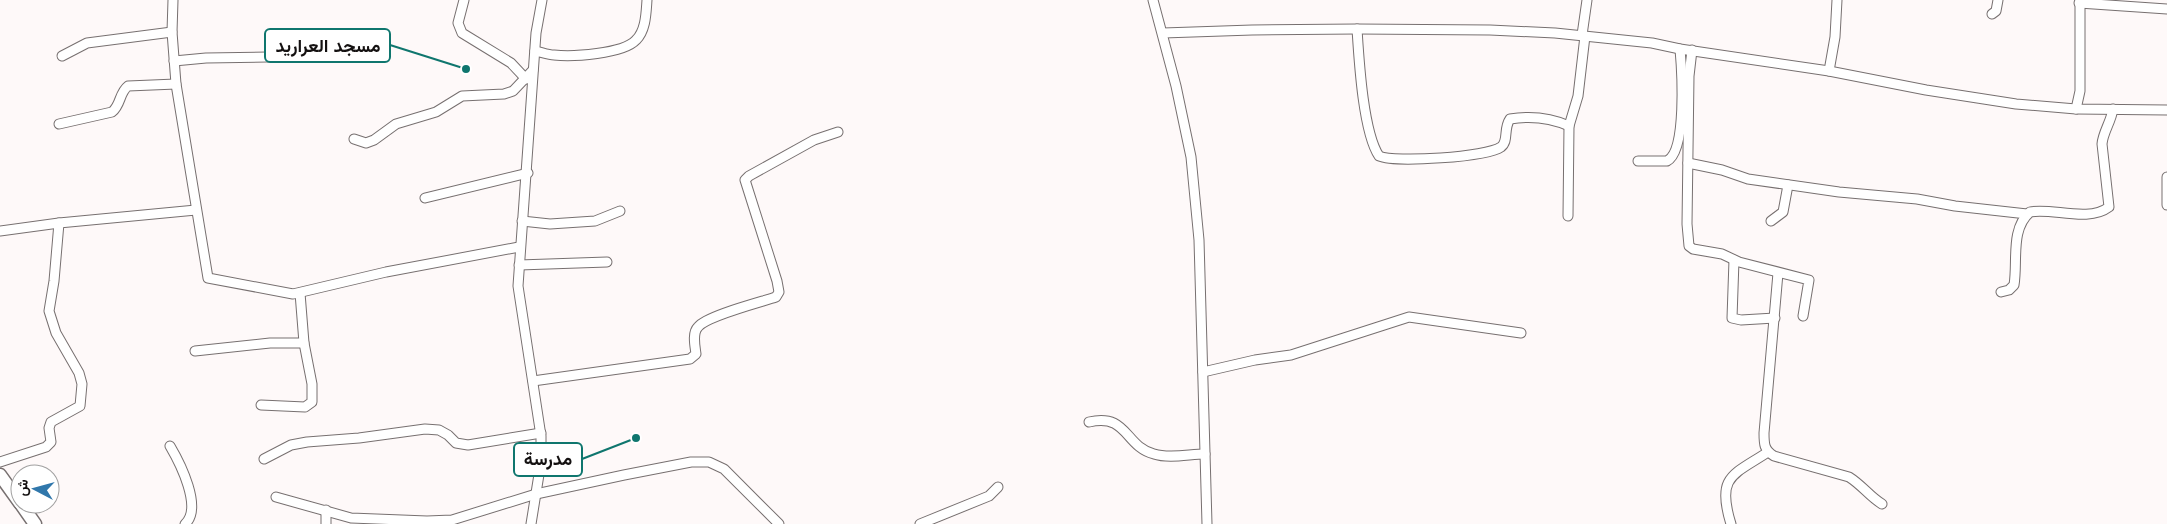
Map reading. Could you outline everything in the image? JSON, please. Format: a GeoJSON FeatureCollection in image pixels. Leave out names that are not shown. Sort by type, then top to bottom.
{"type":"FeatureCollection","features":[{"type":"Feature","properties":{"kind":"street"},"geometry":{"type":"LineString","coordinates":[[173,0],[172,32],[176,84],[208,278],[284,294],[300,293],[386,272],[519,247]]}},
{"type":"Feature","properties":{"kind":"street"},"geometry":{"type":"LineString","coordinates":[[464,0],[458,22],[462,33],[511,63],[526,79]]}},
{"type":"Feature","properties":{"kind":"street"},"geometry":{"type":"LineString","coordinates":[[531,524],[541,462],[541,432],[518,286],[519,247],[528,172],[535,51],[542,0]]}},
{"type":"Feature","properties":{"kind":"street"},"geometry":{"type":"LineString","coordinates":[[535,51],[563,56],[599,53],[632,44],[637,40],[642,31],[647,0]]}},
{"type":"Feature","properties":{"kind":"street"},"geometry":{"type":"LineString","coordinates":[[1153,0],[1163,33],[1191,157],[1199,240],[1207,524]]}},
{"type":"Feature","properties":{"kind":"street"},"geometry":{"type":"LineString","coordinates":[[1568,216],[1569,126],[1578,96],[1587,0]]}},
{"type":"Feature","properties":{"kind":"street"},"geometry":{"type":"LineString","coordinates":[[1829,71],[1835,37],[1837,0]]}},
{"type":"Feature","properties":{"kind":"street"},"geometry":{"type":"LineString","coordinates":[[1992,14],[1996,11],[1998,0]]}},
{"type":"Feature","properties":{"kind":"street"},"geometry":{"type":"LineString","coordinates":[[2076,109],[2080,91],[2080,1],[2167,9]]}},
{"type":"Feature","properties":{"kind":"street"},"geometry":{"type":"LineString","coordinates":[[1163,33],[1357,29],[1526,31],[1652,43],[1680,49],[1829,71],[1977,98],[2076,109],[2167,110]]}},
{"type":"Feature","properties":{"kind":"street"},"geometry":{"type":"LineString","coordinates":[[1357,29],[1360,75],[1369,127],[1374,149],[1379,156],[1397,160],[1459,156],[1497,150],[1506,141],[1506,125],[1510,120],[1522,117],[1556,121],[1569,126]]}},
{"type":"Feature","properties":{"kind":"street"},"geometry":{"type":"LineString","coordinates":[[62,56],[87,43],[172,32]]}},
{"type":"Feature","properties":{"kind":"street"},"geometry":{"type":"LineString","coordinates":[[1638,162],[1666,161],[1675,153],[1681,120],[1680,49]]}},
{"type":"Feature","properties":{"kind":"street"},"geometry":{"type":"LineString","coordinates":[[1692,50],[1689,76],[1686,233],[1689,246],[1693,249],[1722,254],[1734,260],[1809,281],[1804,316]]}},
{"type":"Feature","properties":{"kind":"street"},"geometry":{"type":"LineString","coordinates":[[174,61],[206,58],[322,56]]}},
{"type":"Feature","properties":{"kind":"street"},"geometry":{"type":"LineString","coordinates":[[354,139],[366,143],[374,140],[396,124],[436,112],[462,96],[504,94],[513,91],[534,70]]}},
{"type":"Feature","properties":{"kind":"street"},"geometry":{"type":"LineString","coordinates":[[60,124],[112,112],[117,108],[125,88],[128,86],[176,84]]}},
{"type":"Feature","properties":{"kind":"street"},"geometry":{"type":"LineString","coordinates":[[1688,163],[1748,178],[1839,192],[1917,199],[1955,206],[2027,214],[2038,210],[2061,214],[2084,214],[2109,207],[2102,136],[2111,120],[2113,109]]}},
{"type":"Feature","properties":{"kind":"street"},"geometry":{"type":"LineString","coordinates":[[532,381],[690,359],[696,354],[695,332],[698,326],[705,321],[778,295],[778,281],[745,180],[814,140],[838,132]]}},
{"type":"Feature","properties":{"kind":"street"},"geometry":{"type":"LineString","coordinates":[[425,198],[528,172]]}},
{"type":"Feature","properties":{"kind":"street"},"geometry":{"type":"LineString","coordinates":[[2167,177],[2167,205]]}},
{"type":"Feature","properties":{"kind":"street"},"geometry":{"type":"LineString","coordinates":[[1771,221],[1783,212],[1788,185]]}},
{"type":"Feature","properties":{"kind":"street"},"geometry":{"type":"LineString","coordinates":[[0,231],[59,223],[196,210]]}},
{"type":"Feature","properties":{"kind":"street"},"geometry":{"type":"LineString","coordinates":[[522,221],[550,224],[587,222],[595,221],[620,210]]}},
{"type":"Feature","properties":{"kind":"street"},"geometry":{"type":"LineString","coordinates":[[2001,292],[2009,290],[2014,285],[2017,238],[2021,223],[2027,214]]}},
{"type":"Feature","properties":{"kind":"street"},"geometry":{"type":"LineString","coordinates":[[0,462],[46,447],[51,442],[48,428],[51,422],[80,406],[82,384],[79,373],[56,332],[49,311],[54,281],[59,223]]}},
{"type":"Feature","properties":{"kind":"street"},"geometry":{"type":"LineString","coordinates":[[1734,260],[1732,318],[1742,320],[1775,318]]}},
{"type":"Feature","properties":{"kind":"street"},"geometry":{"type":"LineString","coordinates":[[519,265],[607,262]]}},
{"type":"Feature","properties":{"kind":"street"},"geometry":{"type":"LineString","coordinates":[[1778,273],[1764,447],[1768,452],[1785,459],[1849,477],[1858,482],[1874,499],[1882,504]]}},
{"type":"Feature","properties":{"kind":"street"},"geometry":{"type":"LineString","coordinates":[[261,405],[305,407],[312,402],[312,384],[304,343],[300,293]]}},
{"type":"Feature","properties":{"kind":"street"},"geometry":{"type":"LineString","coordinates":[[1204,372],[1255,360],[1291,355],[1409,317],[1521,333]]}},
{"type":"Feature","properties":{"kind":"street"},"geometry":{"type":"LineString","coordinates":[[195,351],[270,343],[304,343]]}},
{"type":"Feature","properties":{"kind":"street"},"geometry":{"type":"LineString","coordinates":[[1089,422],[1100,420],[1118,424],[1134,442],[1154,454],[1205,454]]}},
{"type":"Feature","properties":{"kind":"street"},"geometry":{"type":"LineString","coordinates":[[264,459],[291,445],[307,442],[359,438],[424,429],[439,430],[456,443],[468,445],[541,432]]}},
{"type":"Feature","properties":{"kind":"street"},"geometry":{"type":"LineString","coordinates":[[170,446],[185,473],[190,496],[190,518],[185,524]]}},
{"type":"Feature","properties":{"kind":"street"},"geometry":{"type":"LineString","coordinates":[[1731,524],[1725,496],[1729,479],[1736,472],[1768,452]]}},
{"type":"Feature","properties":{"kind":"street"},"geometry":{"type":"LineString","coordinates":[[276,497],[366,520],[452,520],[536,494],[691,462],[709,462],[724,469],[779,524]]}},
{"type":"Feature","properties":{"kind":"street"},"geometry":{"type":"LineString","coordinates":[[0,475],[10,489]]}},
{"type":"Feature","properties":{"kind":"street"},"geometry":{"type":"LineString","coordinates":[[920,524],[989,496],[998,487]]}},
{"type":"Feature","properties":{"kind":"street"},"geometry":{"type":"LineString","coordinates":[[326,510],[326,524]]}},
{"type":"Feature","properties":{"kind":"place","name":"مسجد العراريد"},"geometry":{"type":"Point","coordinates":[466,69]}},
{"type":"Feature","properties":{"kind":"place","name":"مدرسة"},"geometry":{"type":"Point","coordinates":[636,438]}}]}
